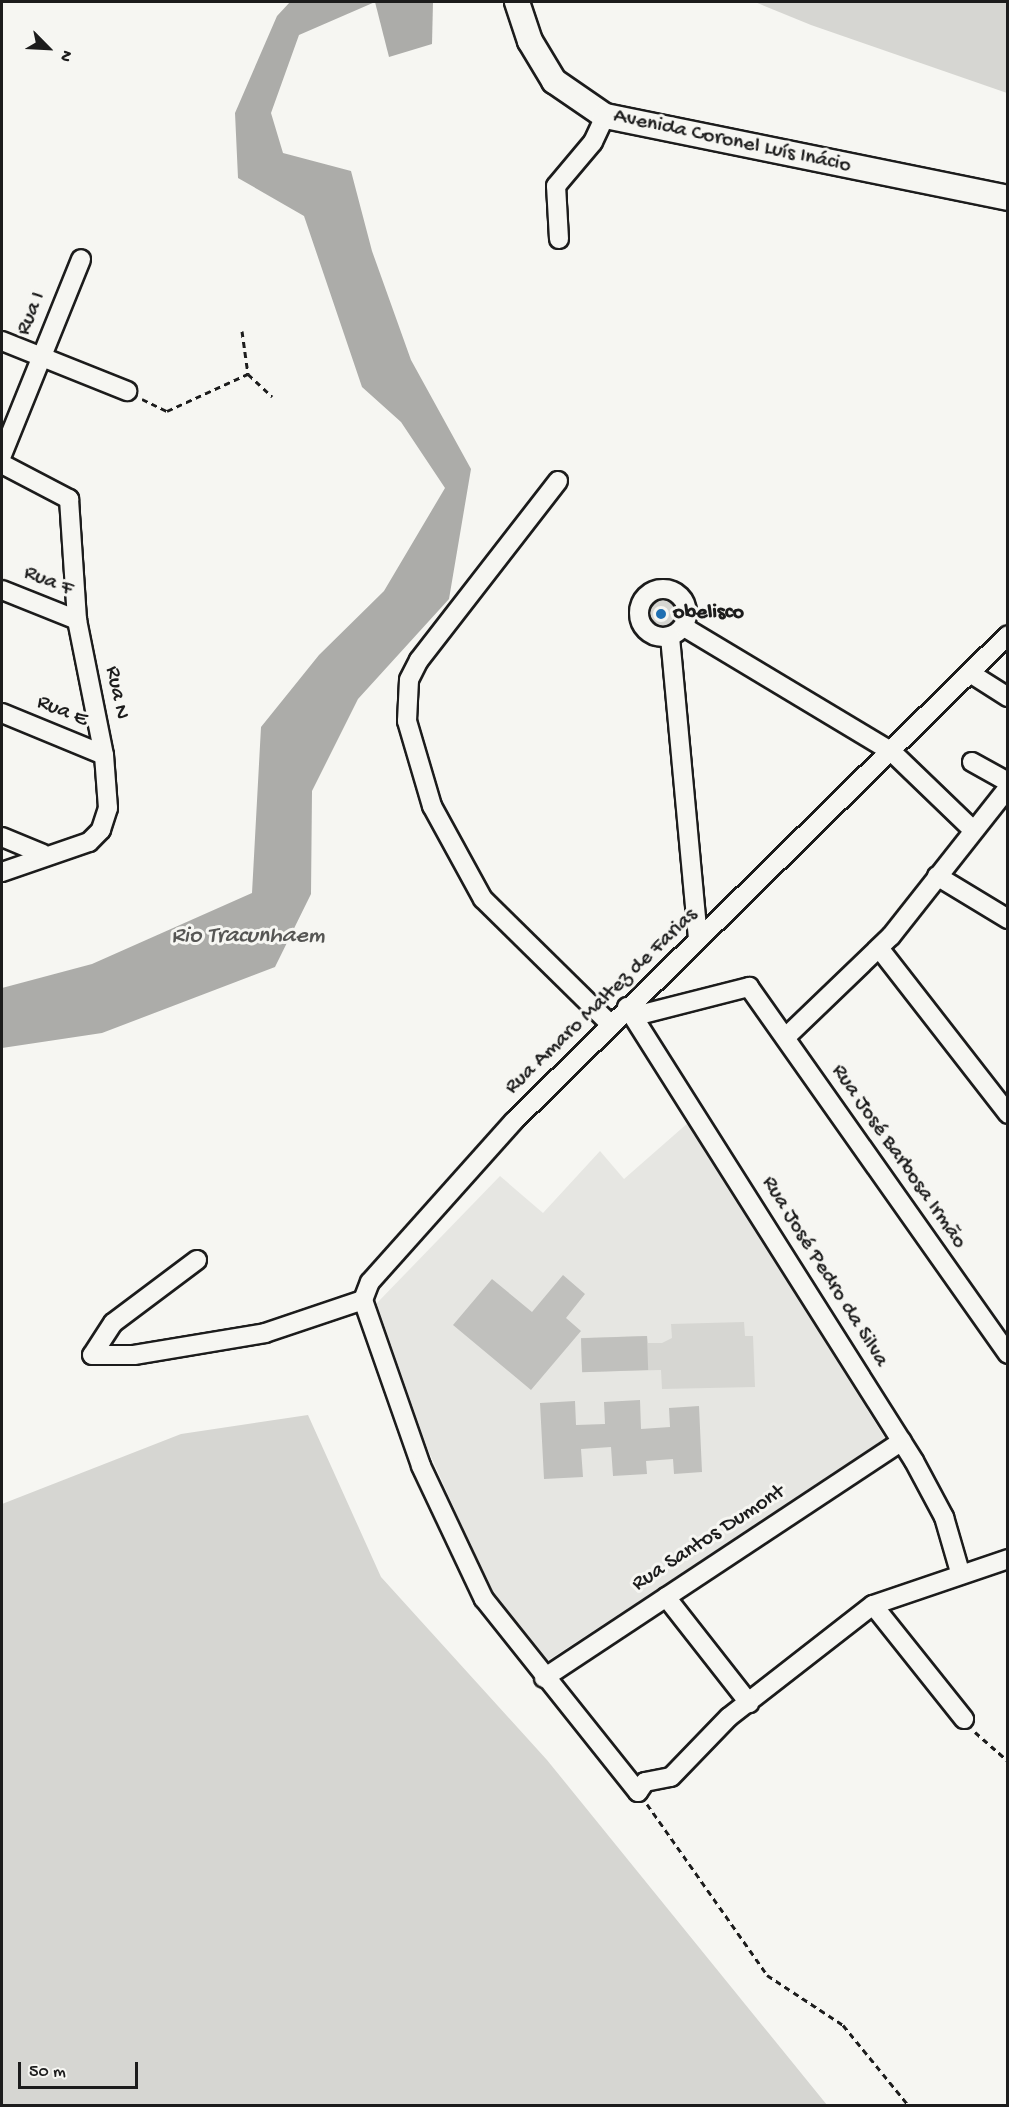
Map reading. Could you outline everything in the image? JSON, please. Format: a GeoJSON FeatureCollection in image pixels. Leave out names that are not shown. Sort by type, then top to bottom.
{"type":"FeatureCollection","features":[{"type":"Feature","properties":{"kind":"street","name":"Avenida Coronel Luís Inácio"},"geometry":{"type":"LineString","coordinates":[[517,2],[530,41],[554,81],[605,116],[1008,198]]}},
{"type":"Feature","properties":{"kind":"street"},"geometry":{"type":"LineString","coordinates":[[559,239],[556,186],[593,142],[605,116]]}},
{"type":"Feature","properties":{"kind":"street","name":"Rua I"},"geometry":{"type":"LineString","coordinates":[[2,455],[81,259]]}},
{"type":"Feature","properties":{"kind":"street"},"geometry":{"type":"LineString","coordinates":[[2,341],[127,392]]}},
{"type":"Feature","properties":{"kind":"street","name":"Rua N"},"geometry":{"type":"LineString","coordinates":[[2,464],[69,499],[77,620],[104,755],[108,808],[101,830],[89,842],[43,854],[2,872]]}},
{"type":"Feature","properties":{"kind":"street"},"geometry":{"type":"LineString","coordinates":[[558,481],[419,660],[409,680],[407,721],[432,806],[483,899],[610,1024]]}},
{"type":"Feature","properties":{"kind":"street","name":"Rua F"},"geometry":{"type":"LineString","coordinates":[[2,590],[77,620]]}},
{"type":"Feature","properties":{"kind":"street"},"geometry":{"type":"LineString","coordinates":[[698,939],[677,632],[892,752],[973,830]]}},
{"type":"Feature","properties":{"kind":"street","name":"Rua Amaro Maltez de Farias"},"geometry":{"type":"LineString","coordinates":[[363,1300],[370,1282],[482,1158],[610,1024],[631,1012],[698,939],[892,752],[1008,635]]}},
{"type":"Feature","properties":{"kind":"street"},"geometry":{"type":"LineString","coordinates":[[970,673],[1008,696]]}},
{"type":"Feature","properties":{"kind":"street","name":"Rua E"},"geometry":{"type":"LineString","coordinates":[[2,713],[104,755]]}},
{"type":"Feature","properties":{"kind":"street"},"geometry":{"type":"LineString","coordinates":[[972,762],[1008,782]]}},
{"type":"Feature","properties":{"kind":"street"},"geometry":{"type":"LineString","coordinates":[[786,1037],[879,948],[1008,788]]}},
{"type":"Feature","properties":{"kind":"street"},"geometry":{"type":"LineString","coordinates":[[2,837],[43,854]]}},
{"type":"Feature","properties":{"kind":"street"},"geometry":{"type":"LineString","coordinates":[[937,876],[1008,919]]}},
{"type":"Feature","properties":{"kind":"street"},"geometry":{"type":"LineString","coordinates":[[879,948],[1008,1113]]}},
{"type":"Feature","properties":{"kind":"street","name":"Rua José Barbosa Irmão"},"geometry":{"type":"LineString","coordinates":[[631,1012],[749,987],[1008,1354]]}},
{"type":"Feature","properties":{"kind":"street","name":"Rua José Pedro da Silva"},"geometry":{"type":"LineString","coordinates":[[631,1012],[902,1441],[944,1517],[960,1572]]}},
{"type":"Feature","properties":{"kind":"street"},"geometry":{"type":"LineString","coordinates":[[197,1260],[113,1323],[92,1354],[134,1355],[265,1333],[363,1300],[421,1466],[484,1599],[544,1678],[638,1791],[645,1782],[671,1777],[749,1703],[873,1605],[960,1572],[1008,1559]]}},
{"type":"Feature","properties":{"kind":"street","name":"Rua Santos Dumont"},"geometry":{"type":"LineString","coordinates":[[544,1678],[902,1441]]}},
{"type":"Feature","properties":{"kind":"street"},"geometry":{"type":"LineString","coordinates":[[666,1597],[749,1703]]}},
{"type":"Feature","properties":{"kind":"street"},"geometry":{"type":"LineString","coordinates":[[873,1605],[964,1719]]}},
{"type":"Feature","properties":{"kind":"path"},"geometry":{"type":"LineString","coordinates":[[242,332],[248,374],[272,396]]}},
{"type":"Feature","properties":{"kind":"path"},"geometry":{"type":"LineString","coordinates":[[127,392],[167,411],[248,374]]}},
{"type":"Feature","properties":{"kind":"path"},"geometry":{"type":"LineString","coordinates":[[964,1719],[1008,1761]]}},
{"type":"Feature","properties":{"kind":"path"},"geometry":{"type":"LineString","coordinates":[[638,1791],[767,1975],[843,2025],[909,2106]]}},
{"type":"Feature","properties":{"kind":"shaded area"},"geometry":{"type":"Polygon","coordinates":[[[755,2],[1007,2],[1007,93],[811,25],[755,2]]]}},
{"type":"Feature","properties":{"kind":"shaded area"},"geometry":{"type":"Polygon","coordinates":[[[658,589],[668,589],[680,596],[687,608],[687,618],[680,630],[668,637],[658,637],[643,626],[639,618],[639,608],[650,593],[658,589]]]}},
{"type":"Feature","properties":{"kind":"shaded area"},"geometry":{"type":"Polygon","coordinates":[[[689,1122],[886,1440],[547,1661],[491,1591],[413,1416],[376,1304],[500,1176],[543,1213],[600,1151],[624,1179],[689,1122]]]}},
{"type":"Feature","properties":{"kind":"shaded area"},"geometry":{"type":"Polygon","coordinates":[[[744,1322],[745,1336],[753,1336],[755,1387],[662,1389],[661,1370],[582,1372],[581,1338],[647,1336],[648,1343],[662,1343],[672,1338],[671,1324],[744,1322]]]}},
{"type":"Feature","properties":{"kind":"shaded area"},"geometry":{"type":"Polygon","coordinates":[[[308,1415],[381,1577],[547,1760],[827,2105],[2,2105],[2,1504],[181,1434],[308,1415]]]}},
{"type":"Feature","properties":{"kind":"water","name":"Rio Tracunhaem"},"geometry":{"type":"Polygon","coordinates":[[[290,2],[375,2],[299,35],[271,113],[283,153],[351,171],[372,251],[411,360],[471,469],[449,599],[358,699],[312,791],[311,894],[275,967],[102,1033],[2,1048],[2,988],[92,964],[252,893],[261,727],[319,655],[384,591],[445,488],[401,422],[362,387],[304,216],[238,178],[235,113],[277,16],[290,2]]]}},
{"type":"Feature","properties":{"kind":"water"},"geometry":{"type":"Polygon","coordinates":[[[375,2],[433,2],[432,44],[389,57],[375,2]]]}},
{"type":"Feature","properties":{"kind":"building"},"geometry":{"type":"Polygon","coordinates":[[[563,1275],[585,1294],[566,1318],[581,1331],[531,1390],[453,1325],[492,1279],[532,1312],[563,1275]]]}},
{"type":"Feature","properties":{"kind":"building"},"geometry":{"type":"Polygon","coordinates":[[[647,1336],[648,1370],[582,1372],[581,1338],[647,1336]]]}},
{"type":"Feature","properties":{"kind":"building"},"geometry":{"type":"Polygon","coordinates":[[[640,1400],[641,1429],[670,1427],[669,1408],[699,1406],[702,1472],[674,1474],[673,1459],[646,1461],[647,1474],[613,1476],[611,1447],[581,1449],[583,1477],[544,1479],[540,1403],[575,1401],[576,1425],[605,1424],[604,1402],[640,1400]]]}},
{"type":"Feature","properties":{"kind":"place","name":"obelisco"},"geometry":{"type":"Point","coordinates":[661,614]}}]}
